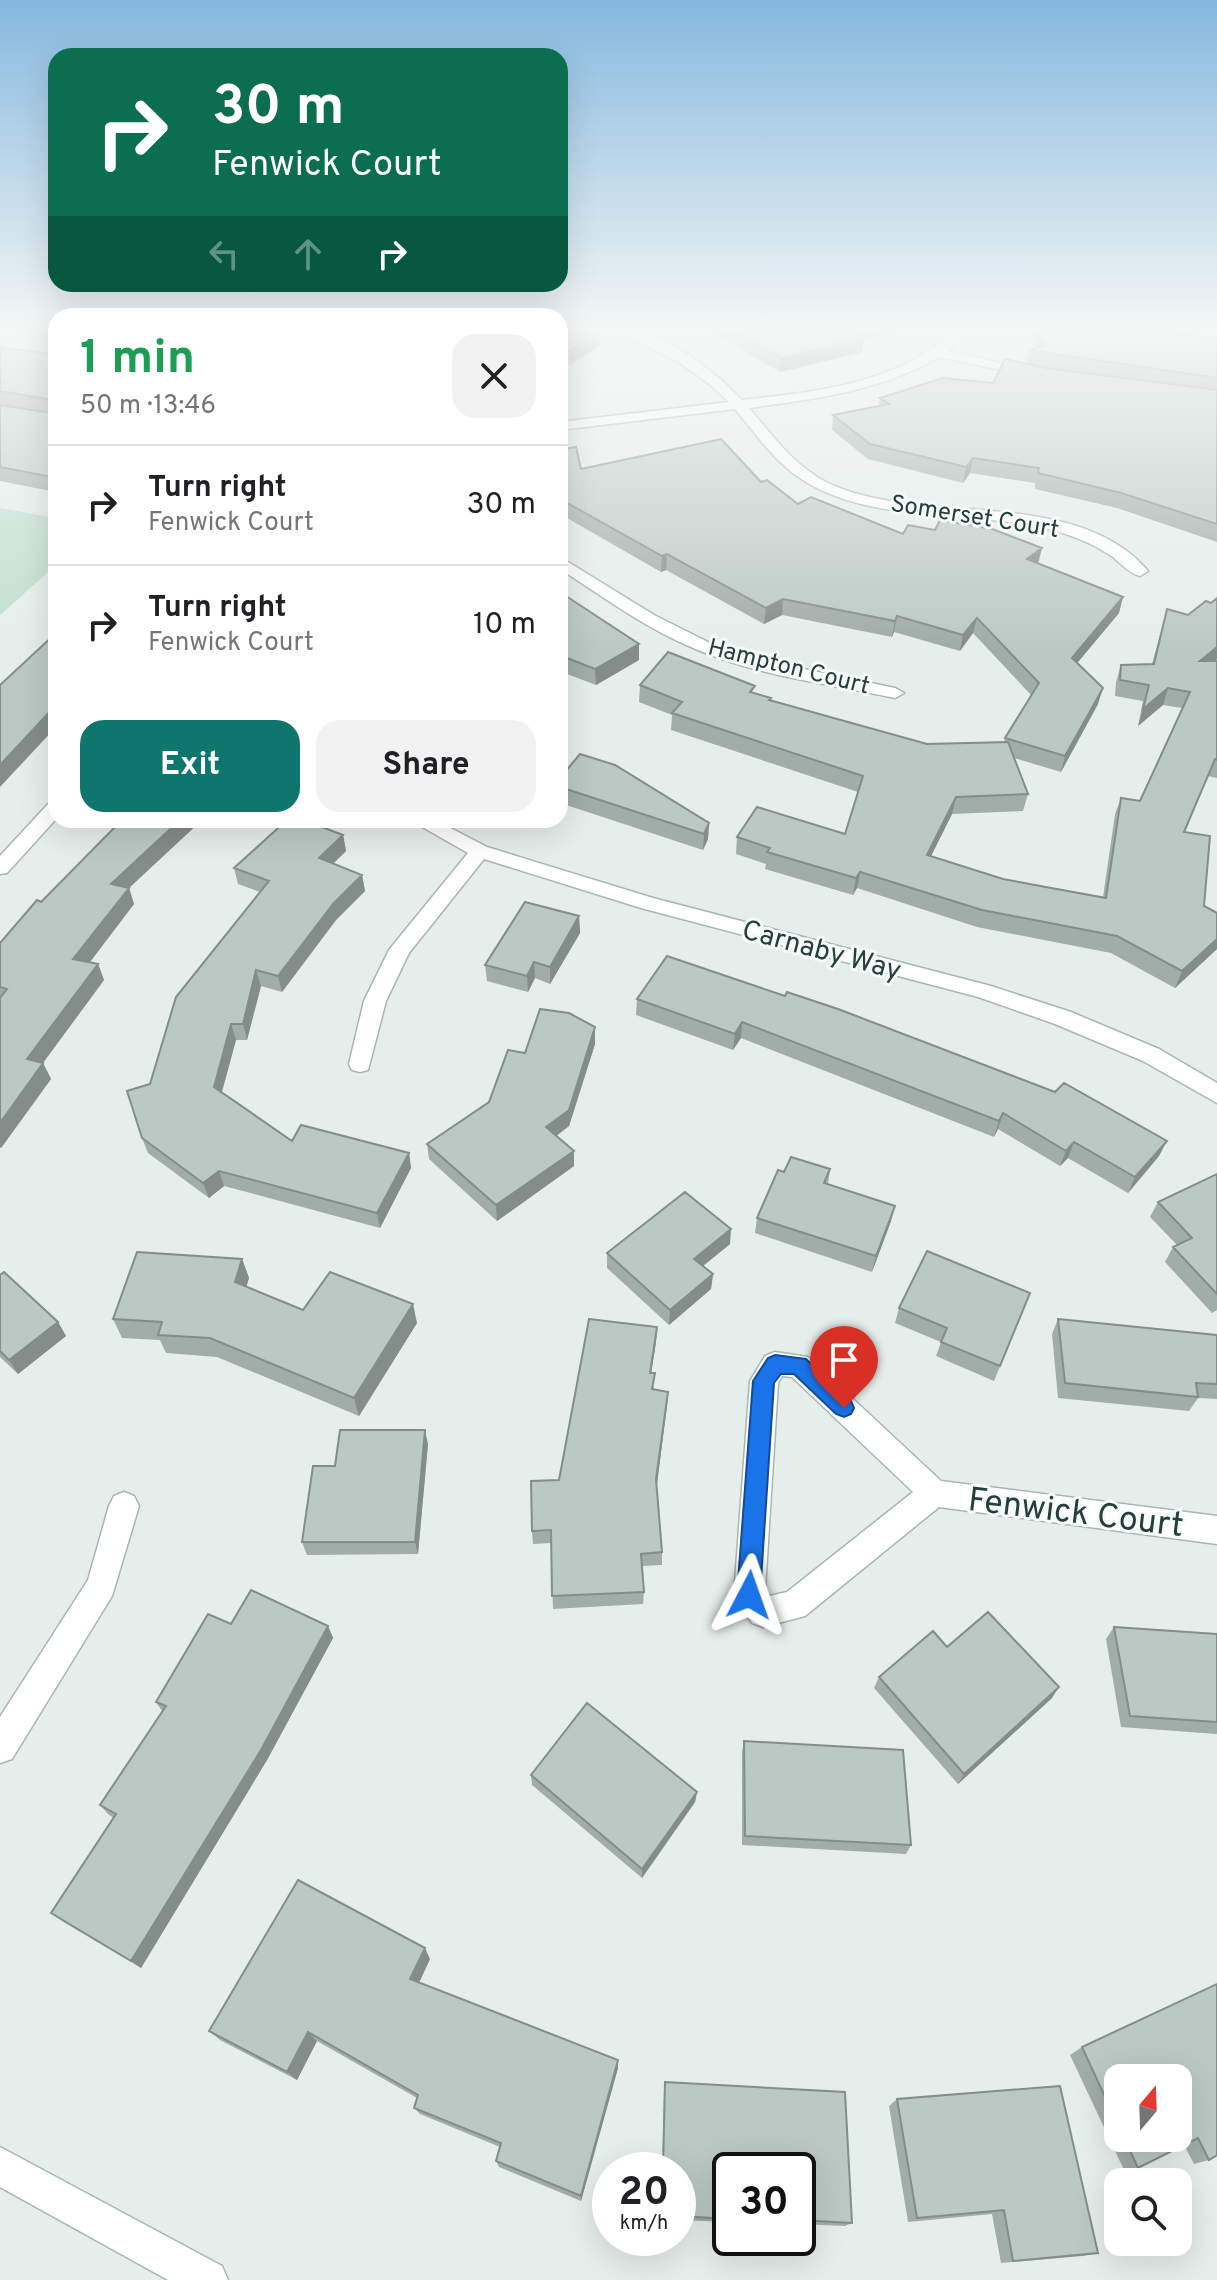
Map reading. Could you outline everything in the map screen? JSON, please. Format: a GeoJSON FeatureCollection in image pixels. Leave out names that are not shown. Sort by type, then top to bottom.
{"type":"FeatureCollection","features":[{"type":"Feature","properties":{"kind":"street","name":"Somerset Court"},"geometry":{"type":"LineString","coordinates":[[759,432],[800,475],[841,494],[1062,528],[1096,539],[1122,553],[1140,571]]}},
{"type":"Feature","properties":{"kind":"street","name":"Hampton Court"},"geometry":{"type":"LineString","coordinates":[[568,567],[652,619],[703,646],[755,663],[895,693]]}},
{"type":"Feature","properties":{"kind":"street"},"geometry":{"type":"LineString","coordinates":[[0,868],[48,816]]}},
{"type":"Feature","properties":{"kind":"street","name":"Carnaby Way"},"geometry":{"type":"LineString","coordinates":[[435,828],[480,851],[648,903],[983,991],[1063,1018],[1151,1055],[1217,1094]]}},
{"type":"Feature","properties":{"kind":"street"},"geometry":{"type":"LineString","coordinates":[[360,1064],[375,1001],[400,950],[480,851]]}},
{"type":"Feature","properties":{"kind":"street","name":"Fenwick Court"},"geometry":{"type":"LineString","coordinates":[[934,1493],[794,1605],[763,1612],[749,1595],[764,1381],[775,1364],[798,1365],[934,1493],[1217,1530]]}},
{"type":"Feature","properties":{"kind":"street"},"geometry":{"type":"LineString","coordinates":[[0,1747],[101,1586],[124,1506]]}},
{"type":"Feature","properties":{"kind":"street"},"geometry":{"type":"LineString","coordinates":[[0,2166],[208,2280]]}},
{"type":"Feature","properties":{"kind":"green space"},"geometry":{"type":"Polygon","coordinates":[[[0,508],[48,517],[48,572],[0,615],[0,508]]]}},
{"type":"Feature","properties":{"kind":"building"},"geometry":{"type":"Polygon","coordinates":[[[0,432],[48,432],[48,476],[0,467],[0,432]]]}},
{"type":"Feature","properties":{"kind":"building"},"geometry":{"type":"Polygon","coordinates":[[[855,432],[1217,432],[1217,524],[1121,493],[1038,473],[1039,468],[973,458],[966,467],[870,444],[855,432]]]}},
{"type":"Feature","properties":{"kind":"building"},"geometry":{"type":"Polygon","coordinates":[[[721,439],[761,482],[767,480],[798,504],[811,497],[903,534],[908,525],[935,530],[940,520],[992,529],[1042,548],[1027,559],[1123,597],[1072,658],[1103,688],[1065,756],[1005,738],[1039,683],[977,618],[963,635],[897,616],[895,621],[783,599],[766,608],[667,554],[662,556],[568,503],[568,448],[576,447],[581,469],[721,439]]]}},
{"type":"Feature","properties":{"kind":"building"},"geometry":{"type":"Polygon","coordinates":[[[568,597],[639,644],[595,669],[568,658],[568,597]]]}},
{"type":"Feature","properties":{"kind":"building"},"geometry":{"type":"Polygon","coordinates":[[[1217,598],[1217,647],[1200,661],[1217,661],[1217,760],[1184,832],[1210,836],[1204,906],[1217,913],[1217,939],[1182,971],[1117,936],[982,910],[860,872],[856,878],[767,852],[770,848],[737,837],[757,807],[845,834],[863,776],[672,713],[682,702],[640,685],[668,652],[755,686],[750,692],[771,698],[769,700],[927,744],[1008,742],[1028,794],[956,797],[927,855],[1003,879],[1106,898],[1121,798],[1140,801],[1190,692],[1168,688],[1143,709],[1149,685],[1120,680],[1121,665],[1154,664],[1167,609],[1188,615],[1206,601],[1211,603],[1217,598]]]}},
{"type":"Feature","properties":{"kind":"building"},"geometry":{"type":"Polygon","coordinates":[[[48,640],[48,714],[0,765],[0,685],[48,640]]]}},
{"type":"Feature","properties":{"kind":"building"},"geometry":{"type":"Polygon","coordinates":[[[580,754],[615,765],[709,823],[704,834],[568,790],[568,768],[580,754]]]}},
{"type":"Feature","properties":{"kind":"building"},"geometry":{"type":"Polygon","coordinates":[[[114,828],[171,828],[111,884],[129,888],[73,959],[98,964],[27,1059],[43,1063],[0,1123],[0,998],[7,989],[0,987],[0,943],[37,900],[41,902],[114,828]]]}},
{"type":"Feature","properties":{"kind":"building"},"geometry":{"type":"Polygon","coordinates":[[[278,828],[324,828],[343,835],[319,858],[362,875],[333,904],[278,976],[256,970],[243,1024],[231,1024],[214,1087],[292,1141],[301,1125],[409,1153],[377,1213],[219,1171],[203,1183],[142,1138],[127,1091],[150,1084],[176,997],[269,881],[234,868],[278,828]]]}},
{"type":"Feature","properties":{"kind":"building"},"geometry":{"type":"Polygon","coordinates":[[[525,902],[579,916],[550,967],[534,962],[527,976],[485,965],[525,902]]]}},
{"type":"Feature","properties":{"kind":"building"},"geometry":{"type":"Polygon","coordinates":[[[667,956],[785,996],[787,992],[838,1009],[1055,1092],[1064,1083],[1167,1141],[1135,1177],[1074,1142],[1066,1151],[1003,1113],[999,1121],[742,1022],[735,1034],[637,999],[667,956]]]}},
{"type":"Feature","properties":{"kind":"building"},"geometry":{"type":"Polygon","coordinates":[[[540,1009],[569,1013],[595,1027],[569,1110],[546,1127],[574,1151],[496,1205],[427,1144],[489,1102],[508,1050],[525,1053],[540,1009]]]}},
{"type":"Feature","properties":{"kind":"building"},"geometry":{"type":"Polygon","coordinates":[[[791,1157],[830,1169],[824,1183],[895,1206],[876,1256],[757,1218],[778,1170],[784,1172],[791,1157]]]}},
{"type":"Feature","properties":{"kind":"building"},"geometry":{"type":"Polygon","coordinates":[[[1217,1174],[1217,1294],[1173,1247],[1192,1238],[1158,1202],[1217,1174]]]}},
{"type":"Feature","properties":{"kind":"building"},"geometry":{"type":"Polygon","coordinates":[[[685,1192],[731,1229],[694,1259],[713,1274],[670,1310],[607,1253],[685,1192]]]}},
{"type":"Feature","properties":{"kind":"building"},"geometry":{"type":"Polygon","coordinates":[[[927,1251],[1030,1293],[1000,1366],[941,1342],[947,1328],[899,1308],[927,1251]]]}},
{"type":"Feature","properties":{"kind":"building"},"geometry":{"type":"Polygon","coordinates":[[[137,1252],[242,1259],[235,1282],[303,1310],[330,1272],[413,1304],[354,1398],[210,1338],[158,1335],[162,1322],[113,1319],[137,1252]]]}},
{"type":"Feature","properties":{"kind":"building"},"geometry":{"type":"Polygon","coordinates":[[[4,1272],[58,1322],[9,1360],[0,1351],[0,1275],[4,1272]]]}},
{"type":"Feature","properties":{"kind":"building"},"geometry":{"type":"Polygon","coordinates":[[[589,1319],[657,1327],[650,1373],[655,1373],[652,1389],[668,1392],[656,1479],[662,1552],[641,1554],[644,1592],[552,1596],[551,1530],[532,1531],[531,1481],[559,1480],[589,1319]]]}},
{"type":"Feature","properties":{"kind":"building"},"geometry":{"type":"Polygon","coordinates":[[[1058,1319],[1217,1335],[1217,1384],[1196,1383],[1198,1397],[1065,1383],[1058,1319]]]}},
{"type":"Feature","properties":{"kind":"building"},"geometry":{"type":"Polygon","coordinates":[[[340,1430],[425,1430],[415,1542],[302,1542],[313,1466],[335,1466],[340,1430]]]}},
{"type":"Feature","properties":{"kind":"building"},"geometry":{"type":"Polygon","coordinates":[[[251,1590],[328,1626],[261,1750],[131,1961],[51,1913],[116,1814],[100,1805],[166,1706],[156,1702],[208,1614],[231,1624],[251,1590]]]}},
{"type":"Feature","properties":{"kind":"building"},"geometry":{"type":"Polygon","coordinates":[[[988,1612],[1059,1687],[964,1774],[879,1677],[933,1631],[947,1647],[988,1612]]]}},
{"type":"Feature","properties":{"kind":"building"},"geometry":{"type":"Polygon","coordinates":[[[1114,1627],[1217,1634],[1217,1722],[1130,1716],[1114,1627]]]}},
{"type":"Feature","properties":{"kind":"building"},"geometry":{"type":"Polygon","coordinates":[[[587,1703],[697,1792],[642,1869],[531,1775],[587,1703]]]}},
{"type":"Feature","properties":{"kind":"building"},"geometry":{"type":"Polygon","coordinates":[[[744,1741],[903,1750],[911,1845],[745,1836],[744,1741]]]}},
{"type":"Feature","properties":{"kind":"building"},"geometry":{"type":"Polygon","coordinates":[[[298,1880],[425,1948],[410,1979],[618,2060],[581,2196],[496,2161],[501,2143],[414,2108],[418,2095],[308,2032],[287,2072],[209,2031],[298,1880]]]}},
{"type":"Feature","properties":{"kind":"building"},"geometry":{"type":"Polygon","coordinates":[[[1217,1984],[1217,2155],[1209,2160],[1198,2138],[1192,2141],[1192,2064],[1104,2064],[1104,2095],[1082,2047],[1217,1984]]]}},
{"type":"Feature","properties":{"kind":"building"},"geometry":{"type":"Polygon","coordinates":[[[665,2082],[845,2092],[852,2223],[816,2221],[816,2152],[712,2152],[712,2218],[696,2217],[696,2152],[663,2152],[665,2082]]]}},
{"type":"Feature","properties":{"kind":"building"},"geometry":{"type":"Polygon","coordinates":[[[1060,2086],[1098,2253],[1013,2261],[1004,2210],[917,2218],[897,2099],[1060,2086]]]}},
{"type":"Feature","properties":{"kind":"building"},"geometry":{"type":"Polygon","coordinates":[[[1131,2152],[1170,2152],[1138,2168],[1131,2152]]]}},
{"type":"Feature","properties":{"kind":"route"},"geometry":{"type":"LineString","coordinates":[[749,1595],[764,1381],[775,1364],[798,1365],[844,1408]]}}]}
